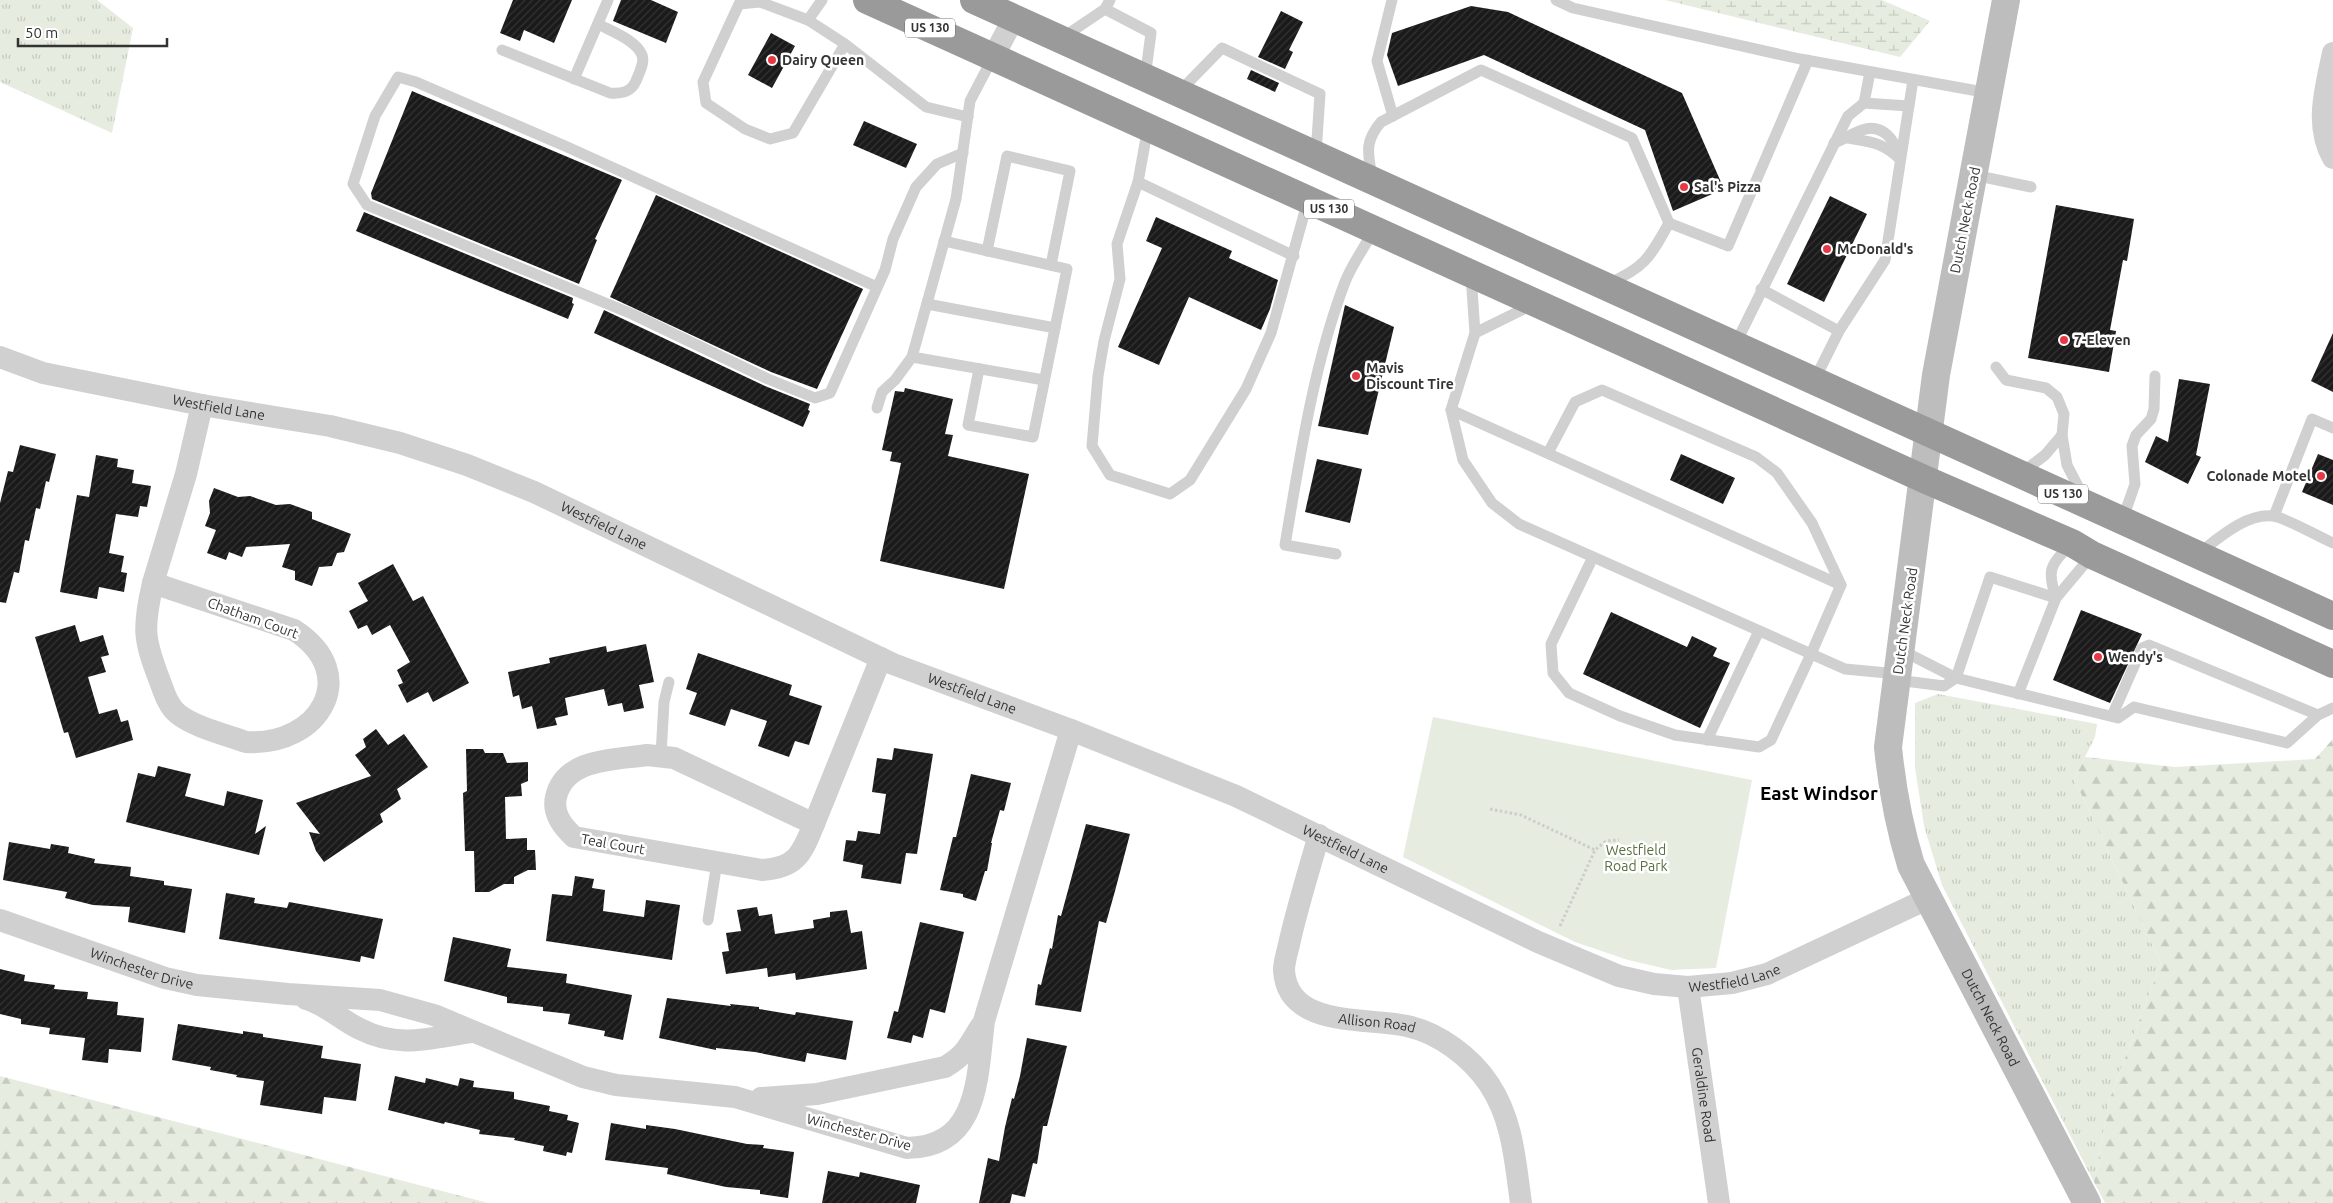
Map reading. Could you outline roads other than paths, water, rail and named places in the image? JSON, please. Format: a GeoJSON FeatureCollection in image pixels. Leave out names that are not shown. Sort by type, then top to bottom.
{"type":"FeatureCollection","features":[{"type":"Feature","properties":{"kind":"highway","name":"US 130"},"geometry":{"type":"LineString","coordinates":[[867,0],[2333,664]]}},
{"type":"Feature","properties":{"kind":"highway","name":"US 130"},"geometry":{"type":"LineString","coordinates":[[974,0],[2333,616]]}},
{"type":"Feature","properties":{"kind":"street","name":"Dutch Neck Road"},"geometry":{"type":"LineString","coordinates":[[2006,0],[1936,374],[1888,747],[1892,790],[1901,834],[1912,865],[2087,1203]]}},
{"type":"Feature","properties":{"kind":"street"},"geometry":{"type":"LineString","coordinates":[[993,56],[1014,18]]}},
{"type":"Feature","properties":{"kind":"street"},"geometry":{"type":"LineString","coordinates":[[2333,53],[2322,109],[2323,133],[2333,158]]}},
{"type":"Feature","properties":{"kind":"street","name":"Westfield Lane"},"geometry":{"type":"LineString","coordinates":[[0,358],[43,373],[202,405],[330,426],[400,443],[467,465],[534,492],[881,658],[1072,730],[1236,796],[1319,834],[1538,942],[1605,971],[1654,984],[1688,987],[1732,983],[1767,974],[1928,899]]}},
{"type":"Feature","properties":{"kind":"street","name":"Chatham Court"},"geometry":{"type":"LineString","coordinates":[[153,583],[294,630],[308,639],[318,651],[325,664],[328,682],[325,699],[318,714],[306,727],[291,735],[246,742],[188,720],[178,714],[168,703],[148,651],[145,636],[145,614],[153,583],[186,474],[202,405]]}},
{"type":"Feature","properties":{"kind":"street","name":"Teal Court"},"geometry":{"type":"LineString","coordinates":[[814,824],[682,762],[661,755],[647,755],[580,766],[568,774],[559,785],[555,800],[556,815],[563,828],[574,837],[762,870],[777,869],[792,863],[802,852],[814,824],[881,658]]}},
{"type":"Feature","properties":{"kind":"street","name":"Winchester Drive"},"geometry":{"type":"LineString","coordinates":[[0,920],[165,978],[197,985],[288,994],[380,1000],[434,1016],[583,1077],[616,1085],[735,1097],[777,1098],[818,1094],[944,1067],[959,1058],[970,1046],[984,1021],[1072,730]]}},
{"type":"Feature","properties":{"kind":"street","name":"Allison Road"},"geometry":{"type":"LineString","coordinates":[[1319,834],[1296,915],[1285,963],[1286,980],[1290,990],[1296,998],[1313,1012],[1328,1017],[1407,1026],[1428,1034],[1450,1046],[1470,1061],[1488,1082],[1501,1104],[1511,1133],[1521,1203]]}},
{"type":"Feature","properties":{"kind":"street","name":"Geraldine Road"},"geometry":{"type":"LineString","coordinates":[[1688,987],[1719,1203]]}},
{"type":"Feature","properties":{"kind":"street","name":"Winchester Drive"},"geometry":{"type":"LineString","coordinates":[[288,994],[321,1004],[360,1029],[384,1038],[413,1042],[471,1032]]}},
{"type":"Feature","properties":{"kind":"street","name":"Winchester Drive"},"geometry":{"type":"LineString","coordinates":[[735,1097],[907,1148],[924,1148],[941,1142],[954,1133],[964,1120],[982,1056],[984,1021]]}},
{"type":"Feature","properties":{"kind":"lane"},"geometry":{"type":"LineString","coordinates":[[574,79],[608,0]]}},
{"type":"Feature","properties":{"kind":"lane"},"geometry":{"type":"LineString","coordinates":[[808,20],[822,0]]}},
{"type":"Feature","properties":{"kind":"lane"},"geometry":{"type":"LineString","coordinates":[[1392,0],[1377,61],[1393,116]]}},
{"type":"Feature","properties":{"kind":"lane"},"geometry":{"type":"LineString","coordinates":[[1556,0],[1573,8],[1808,60],[1989,93]]}},
{"type":"Feature","properties":{"kind":"lane"},"geometry":{"type":"LineString","coordinates":[[845,44],[793,132],[770,139],[745,129],[706,103],[703,82],[739,4],[760,1],[808,20],[845,44],[926,106],[968,117]]}},
{"type":"Feature","properties":{"kind":"lane"},"geometry":{"type":"LineString","coordinates":[[1061,39],[1107,4],[1151,33],[1146,78]]}},
{"type":"Feature","properties":{"kind":"lane"},"geometry":{"type":"LineString","coordinates":[[502,50],[610,94],[622,94],[632,88],[642,66],[642,55],[633,44],[598,24]]}},
{"type":"Feature","properties":{"kind":"lane"},"geometry":{"type":"LineString","coordinates":[[1178,93],[1222,48],[1320,94],[1316,156]]}},
{"type":"Feature","properties":{"kind":"lane"},"geometry":{"type":"LineString","coordinates":[[877,408],[882,392],[895,380],[912,357],[956,199],[970,101],[993,56]]}},
{"type":"Feature","properties":{"kind":"lane"},"geometry":{"type":"LineString","coordinates":[[1372,182],[1367,150],[1371,135],[1381,122],[1481,70],[1632,138],[1669,223],[1728,246],[1808,60]]}},
{"type":"Feature","properties":{"kind":"lane"},"geometry":{"type":"LineString","coordinates":[[1735,345],[1848,116],[1864,103],[1870,72]]}},
{"type":"Feature","properties":{"kind":"lane"},"geometry":{"type":"LineString","coordinates":[[877,287],[565,146],[398,76],[375,116],[353,184],[367,205],[632,314],[815,398],[830,392],[885,270],[894,239],[916,187],[937,164],[963,153]]}},
{"type":"Feature","properties":{"kind":"lane"},"geometry":{"type":"LineString","coordinates":[[1814,381],[1839,331],[1885,260],[1913,80]]}},
{"type":"Feature","properties":{"kind":"lane"},"geometry":{"type":"LineString","coordinates":[[1864,103],[1909,106]]}},
{"type":"Feature","properties":{"kind":"lane"},"geometry":{"type":"LineString","coordinates":[[1148,127],[1138,182],[1117,244],[1120,278],[1104,341],[1098,376],[1092,446],[1110,475],[1170,494],[1190,480],[1246,389],[1271,333],[1294,256],[1308,199]]}},
{"type":"Feature","properties":{"kind":"lane"},"geometry":{"type":"LineString","coordinates":[[1834,144],[1860,130],[1872,128],[1885,132],[1897,146],[1901,160]]}},
{"type":"Feature","properties":{"kind":"lane"},"geometry":{"type":"LineString","coordinates":[[988,251],[1007,156],[1070,171],[1051,265]]}},
{"type":"Feature","properties":{"kind":"lane"},"geometry":{"type":"LineString","coordinates":[[1974,174],[2031,187]]}},
{"type":"Feature","properties":{"kind":"lane"},"geometry":{"type":"LineString","coordinates":[[1138,182],[1294,256]]}},
{"type":"Feature","properties":{"kind":"lane"},"geometry":{"type":"LineString","coordinates":[[1602,286],[1626,276],[1639,268],[1651,256],[1669,223]]}},
{"type":"Feature","properties":{"kind":"lane"},"geometry":{"type":"LineString","coordinates":[[1336,554],[1284,545],[1302,444],[1325,341],[1345,280],[1374,230]]}},
{"type":"Feature","properties":{"kind":"lane"},"geometry":{"type":"LineString","coordinates":[[944,241],[1067,269],[1032,437],[968,425],[980,369]]}},
{"type":"Feature","properties":{"kind":"lane"},"geometry":{"type":"LineString","coordinates":[[1471,273],[1475,333],[1451,410],[1462,460],[1492,504],[1519,524],[1845,669],[1898,668],[1956,678],[2118,718],[2134,707],[2287,743],[2318,715],[2333,708]]}},
{"type":"Feature","properties":{"kind":"lane"},"geometry":{"type":"LineString","coordinates":[[1761,289],[1839,331]]}},
{"type":"Feature","properties":{"kind":"lane"},"geometry":{"type":"LineString","coordinates":[[1475,333],[1536,303]]}},
{"type":"Feature","properties":{"kind":"lane"},"geometry":{"type":"LineString","coordinates":[[927,304],[1055,328]]}},
{"type":"Feature","properties":{"kind":"lane"},"geometry":{"type":"LineString","coordinates":[[912,357],[1044,380]]}},
{"type":"Feature","properties":{"kind":"lane"},"geometry":{"type":"LineString","coordinates":[[1996,367],[2006,380],[2046,388],[2057,397],[2064,414],[2062,435],[2067,465],[2088,506]]}},
{"type":"Feature","properties":{"kind":"lane"},"geometry":{"type":"LineString","coordinates":[[2122,521],[2135,484],[2132,446],[2136,435],[2151,419],[2154,409],[2156,376]]}},
{"type":"Feature","properties":{"kind":"lane"},"geometry":{"type":"LineString","coordinates":[[1548,453],[1576,402],[1602,390],[1756,457],[1777,473],[1812,523],[1840,585],[1811,654],[1771,740],[1759,747],[1675,735],[1620,716],[1569,693],[1553,673],[1551,644],[1593,557]]}},
{"type":"Feature","properties":{"kind":"lane"},"geometry":{"type":"LineString","coordinates":[[1451,410],[1840,585]]}},
{"type":"Feature","properties":{"kind":"lane"},"geometry":{"type":"LineString","coordinates":[[2274,516],[2312,419],[2333,428]]}},
{"type":"Feature","properties":{"kind":"lane"},"geometry":{"type":"LineString","coordinates":[[2020,474],[2045,455],[2062,435]]}},
{"type":"Feature","properties":{"kind":"lane"},"geometry":{"type":"LineString","coordinates":[[2197,555],[2223,535],[2254,518],[2274,516],[2333,543]]}},
{"type":"Feature","properties":{"kind":"lane"},"geometry":{"type":"LineString","coordinates":[[2056,598],[2049,578],[2055,562],[2082,549]]}},
{"type":"Feature","properties":{"kind":"lane"},"geometry":{"type":"LineString","coordinates":[[2018,694],[2056,598],[2082,549]]}},
{"type":"Feature","properties":{"kind":"lane"},"geometry":{"type":"LineString","coordinates":[[1898,668],[1944,686],[1956,678],[1990,577],[2056,598]]}},
{"type":"Feature","properties":{"kind":"lane"},"geometry":{"type":"LineString","coordinates":[[1707,740],[1759,631]]}},
{"type":"Feature","properties":{"kind":"lane"},"geometry":{"type":"LineString","coordinates":[[2112,716],[2142,648],[2149,645],[2318,715]]}},
{"type":"Feature","properties":{"kind":"lane"},"geometry":{"type":"LineString","coordinates":[[661,755],[664,702],[669,682]]}},
{"type":"Feature","properties":{"kind":"lane"},"geometry":{"type":"LineString","coordinates":[[708,920],[717,862]]}},
{"type":"Feature","properties":{"kind":"place","name":"Dairy Queen"},"geometry":{"type":"Point","coordinates":[772,60]}},
{"type":"Feature","properties":{"kind":"place","name":"Sal's Pizza"},"geometry":{"type":"Point","coordinates":[1684,187]}},
{"type":"Feature","properties":{"kind":"place","name":"McDonald's"},"geometry":{"type":"Point","coordinates":[1827,249]}},
{"type":"Feature","properties":{"kind":"place","name":"7-Eleven"},"geometry":{"type":"Point","coordinates":[2064,340]}},
{"type":"Feature","properties":{"kind":"place","name":"Mavis Discount Tire"},"geometry":{"type":"Point","coordinates":[1356,376]}},
{"type":"Feature","properties":{"kind":"place","name":"Colonade Motel"},"geometry":{"type":"Point","coordinates":[2321,476]}},
{"type":"Feature","properties":{"kind":"place","name":"Wendy's"},"geometry":{"type":"Point","coordinates":[2098,657]}},
{"type":"Feature","properties":{"kind":"district","name":"East Windsor"},"geometry":{"type":"Point","coordinates":[1819,793]}},
{"type":"Feature","properties":{"kind":"park label","name":"Westfield Road Park"},"geometry":{"type":"Point","coordinates":[1636,858]}}]}
